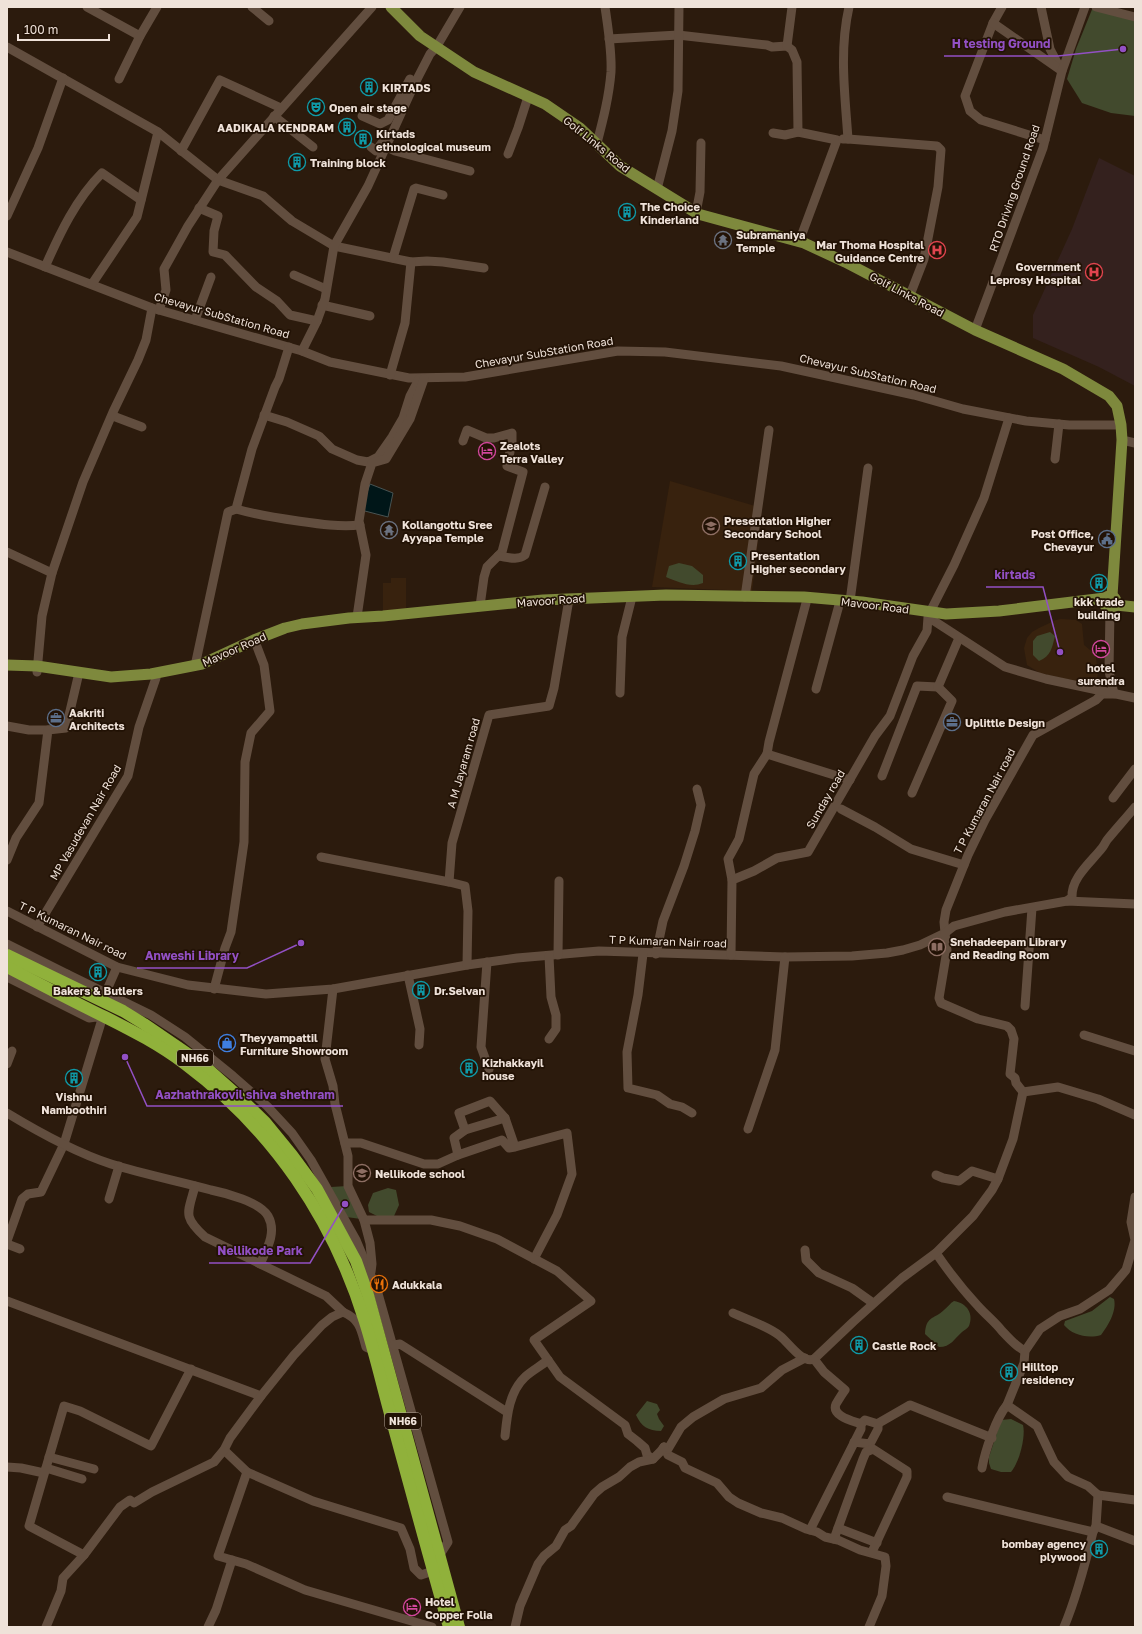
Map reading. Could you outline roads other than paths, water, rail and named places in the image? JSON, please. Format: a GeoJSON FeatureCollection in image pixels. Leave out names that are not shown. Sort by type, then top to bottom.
{"type":"FeatureCollection","features":[{"type":"Feature","properties":{"kind":"highway","name":"NH66"},"geometry":{"type":"LineString","coordinates":[[7,955],[144,1024],[201,1063],[265,1122],[317,1189],[356,1260],[368,1295],[459,1627]]}},
{"type":"Feature","properties":{"kind":"highway","name":"NH66"},"geometry":{"type":"LineString","coordinates":[[7,968],[152,1041],[185,1064],[247,1117],[270,1143],[298,1182],[324,1224],[348,1274],[366,1322],[449,1627]]}},
{"type":"Feature","properties":{"kind":"main road","name":"Golf Links Road"},"geometry":{"type":"LineString","coordinates":[[391,7],[420,36],[474,72],[545,104],[580,128],[620,166],[696,213],[799,242],[845,262],[975,330],[1063,369],[1109,396],[1117,406],[1122,440],[1110,602]]}},
{"type":"Feature","properties":{"kind":"main road","name":"Mavoor Road"},"geometry":{"type":"LineString","coordinates":[[7,665],[111,677],[156,676],[202,664],[254,640],[285,628],[357,617],[543,600],[641,595],[804,598],[929,615],[984,613],[1110,602]]}},
{"type":"Feature","properties":{"kind":"main road","name":"Mavoor Road"},"geometry":{"type":"LineString","coordinates":[[7,670],[37,669],[108,682],[203,669],[256,644],[286,632],[316,626],[517,607],[543,607],[664,600],[844,603]]}},
{"type":"Feature","properties":{"kind":"main road"},"geometry":{"type":"LineString","coordinates":[[1110,602],[1135,600]]}},
{"type":"Feature","properties":{"kind":"main road"},"geometry":{"type":"LineString","coordinates":[[1110,602],[1135,607]]}},
{"type":"Feature","properties":{"kind":"street"},"geometry":{"type":"LineString","coordinates":[[87,7],[140,36]]}},
{"type":"Feature","properties":{"kind":"street"},"geometry":{"type":"LineString","coordinates":[[119,79],[140,36],[157,7]]}},
{"type":"Feature","properties":{"kind":"street"},"geometry":{"type":"LineString","coordinates":[[252,7],[269,21]]}},
{"type":"Feature","properties":{"kind":"street"},"geometry":{"type":"LineString","coordinates":[[37,669],[42,616],[52,573],[83,482],[143,347],[155,309],[166,290],[164,269],[199,208],[218,180],[372,7]]}},
{"type":"Feature","properties":{"kind":"street"},"geometry":{"type":"LineString","coordinates":[[371,147],[376,151],[380,145],[387,133],[388,120],[434,45],[460,7]]}},
{"type":"Feature","properties":{"kind":"street"},"geometry":{"type":"LineString","coordinates":[[597,143],[607,102],[610,80],[609,39],[605,7]]}},
{"type":"Feature","properties":{"kind":"street"},"geometry":{"type":"LineString","coordinates":[[657,189],[672,131],[678,91],[679,7]]}},
{"type":"Feature","properties":{"kind":"street"},"geometry":{"type":"LineString","coordinates":[[787,46],[792,7]]}},
{"type":"Feature","properties":{"kind":"street"},"geometry":{"type":"LineString","coordinates":[[848,139],[842,65],[846,20],[849,7]]}},
{"type":"Feature","properties":{"kind":"street"},"geometry":{"type":"LineString","coordinates":[[1002,7],[993,23],[965,96],[970,111],[980,120],[1045,140]]}},
{"type":"Feature","properties":{"kind":"street"},"geometry":{"type":"LineString","coordinates":[[1041,7],[1050,49],[1062,72]]}},
{"type":"Feature","properties":{"kind":"street","name":"RTO Driving Ground Road"},"geometry":{"type":"LineString","coordinates":[[975,330],[1045,140],[1062,72],[1085,7]]}},
{"type":"Feature","properties":{"kind":"street"},"geometry":{"type":"LineString","coordinates":[[1096,7],[1135,18]]}},
{"type":"Feature","properties":{"kind":"street"},"geometry":{"type":"LineString","coordinates":[[993,23],[1062,72]]}},
{"type":"Feature","properties":{"kind":"street"},"geometry":{"type":"LineString","coordinates":[[609,39],[678,35],[767,45],[772,47],[787,46],[792,50],[797,62],[798,132]]}},
{"type":"Feature","properties":{"kind":"street"},"geometry":{"type":"LineString","coordinates":[[302,351],[317,321],[322,305],[334,246],[368,186],[385,146],[434,45]]}},
{"type":"Feature","properties":{"kind":"street"},"geometry":{"type":"LineString","coordinates":[[7,47],[158,132],[218,180],[263,196],[292,221],[334,246],[411,262],[443,262],[484,268]]}},
{"type":"Feature","properties":{"kind":"street"},"geometry":{"type":"LineString","coordinates":[[7,216],[38,148],[63,78]]}},
{"type":"Feature","properties":{"kind":"street"},"geometry":{"type":"LineString","coordinates":[[181,151],[220,80],[281,108]]}},
{"type":"Feature","properties":{"kind":"street"},"geometry":{"type":"LineString","coordinates":[[508,154],[528,97]]}},
{"type":"Feature","properties":{"kind":"street"},"geometry":{"type":"LineString","coordinates":[[274,116],[313,147]]}},
{"type":"Feature","properties":{"kind":"street"},"geometry":{"type":"LineString","coordinates":[[362,116],[380,124],[388,120]]}},
{"type":"Feature","properties":{"kind":"street"},"geometry":{"type":"LineString","coordinates":[[92,284],[137,217],[158,132]]}},
{"type":"Feature","properties":{"kind":"street"},"geometry":{"type":"LineString","coordinates":[[773,132],[785,135],[798,132],[837,140],[848,139],[937,146],[941,150],[938,187],[924,259],[910,295]]}},
{"type":"Feature","properties":{"kind":"street"},"geometry":{"type":"LineString","coordinates":[[799,242],[837,140]]}},
{"type":"Feature","properties":{"kind":"street"},"geometry":{"type":"LineString","coordinates":[[696,213],[700,192],[701,144]]}},
{"type":"Feature","properties":{"kind":"street"},"geometry":{"type":"LineString","coordinates":[[385,146],[395,151],[470,172]]}},
{"type":"Feature","properties":{"kind":"street"},"geometry":{"type":"LineString","coordinates":[[45,267],[62,229],[92,182],[102,173],[141,200]]}},
{"type":"Feature","properties":{"kind":"street"},"geometry":{"type":"LineString","coordinates":[[392,258],[414,189],[416,188],[443,195]]}},
{"type":"Feature","properties":{"kind":"street"},"geometry":{"type":"LineString","coordinates":[[199,208],[218,216],[214,231],[213,252],[225,255],[256,287],[277,301],[290,315],[317,321]]}},
{"type":"Feature","properties":{"kind":"street","name":"Chevayur SubStation Road"},"geometry":{"type":"LineString","coordinates":[[7,252],[155,309],[290,347],[330,362],[390,375],[422,379],[472,376],[618,351],[665,352],[781,366],[914,395],[963,409],[1026,422],[1121,425]]}},
{"type":"Feature","properties":{"kind":"street"},"geometry":{"type":"LineString","coordinates":[[390,375],[405,323],[411,262]]}},
{"type":"Feature","properties":{"kind":"street"},"geometry":{"type":"LineString","coordinates":[[294,275],[326,289]]}},
{"type":"Feature","properties":{"kind":"street"},"geometry":{"type":"LineString","coordinates":[[195,320],[211,276]]}},
{"type":"Feature","properties":{"kind":"street"},"geometry":{"type":"LineString","coordinates":[[322,305],[370,316]]}},
{"type":"Feature","properties":{"kind":"street"},"geometry":{"type":"LineString","coordinates":[[236,509],[252,449],[275,387],[280,379],[290,347]]}},
{"type":"Feature","properties":{"kind":"street"},"geometry":{"type":"LineString","coordinates":[[264,415],[288,422],[319,436],[332,449],[357,460],[368,462],[378,457],[392,437],[403,418],[410,396],[422,379]]}},
{"type":"Feature","properties":{"kind":"street"},"geometry":{"type":"LineString","coordinates":[[357,617],[366,555],[360,525],[361,505],[372,463],[386,459],[410,419],[422,379]]}},
{"type":"Feature","properties":{"kind":"street"},"geometry":{"type":"LineString","coordinates":[[113,416],[142,427]]}},
{"type":"Feature","properties":{"kind":"street","name":"Sunday road"},"geometry":{"type":"LineString","coordinates":[[732,880],[754,871],[777,858],[808,852],[875,736],[890,716],[913,656],[927,631],[929,615],[954,565],[984,498],[1009,418]]}},
{"type":"Feature","properties":{"kind":"street"},"geometry":{"type":"LineString","coordinates":[[1055,459],[1059,424]]}},
{"type":"Feature","properties":{"kind":"street"},"geometry":{"type":"LineString","coordinates":[[463,441],[467,430],[486,438],[494,438],[512,434],[512,442],[507,466],[523,472],[502,552],[487,567],[480,606]]}},
{"type":"Feature","properties":{"kind":"street"},"geometry":{"type":"LineString","coordinates":[[745,597],[769,430]]}},
{"type":"Feature","properties":{"kind":"street"},"geometry":{"type":"LineString","coordinates":[[1122,440],[1135,443]]}},
{"type":"Feature","properties":{"kind":"street"},"geometry":{"type":"LineString","coordinates":[[816,689],[844,603],[868,468]]}},
{"type":"Feature","properties":{"kind":"street"},"geometry":{"type":"LineString","coordinates":[[498,556],[515,559],[525,555],[545,487]]}},
{"type":"Feature","properties":{"kind":"street"},"geometry":{"type":"LineString","coordinates":[[195,666],[228,512],[236,509],[273,518],[323,525],[342,527],[360,525]]}},
{"type":"Feature","properties":{"kind":"street"},"geometry":{"type":"LineString","coordinates":[[7,552],[52,573]]}},
{"type":"Feature","properties":{"kind":"street"},"geometry":{"type":"LineString","coordinates":[[620,693],[622,637],[631,601]]}},
{"type":"Feature","properties":{"kind":"street"},"geometry":{"type":"LineString","coordinates":[[1110,602],[1109,671],[1114,694]]}},
{"type":"Feature","properties":{"kind":"street"},"geometry":{"type":"LineString","coordinates":[[731,955],[732,880],[728,859],[739,839],[754,774],[767,754],[806,603]]}},
{"type":"Feature","properties":{"kind":"street","name":"A M Jayaram road"},"geometry":{"type":"LineString","coordinates":[[449,882],[452,843],[489,715],[549,706],[554,688],[568,605]]}},
{"type":"Feature","properties":{"kind":"street"},"geometry":{"type":"LineString","coordinates":[[929,615],[959,638],[1005,667],[1046,679],[1135,698]]}},
{"type":"Feature","properties":{"kind":"street"},"geometry":{"type":"LineString","coordinates":[[938,687],[959,638]]}},
{"type":"Feature","properties":{"kind":"street"},"geometry":{"type":"LineString","coordinates":[[214,989],[231,932],[238,884],[244,842],[246,762],[251,733],[270,711],[264,665],[256,644]]}},
{"type":"Feature","properties":{"kind":"street","name":"MP Vasudevan Nair Road"},"geometry":{"type":"LineString","coordinates":[[37,927],[128,776],[139,727],[156,676]]}},
{"type":"Feature","properties":{"kind":"street"},"geometry":{"type":"LineString","coordinates":[[7,726],[29,730],[66,728],[78,677]]}},
{"type":"Feature","properties":{"kind":"street"},"geometry":{"type":"LineString","coordinates":[[882,776],[917,686],[938,687],[952,701],[912,793]]}},
{"type":"Feature","properties":{"kind":"street","name":"T P Kumaran Nair road"},"geometry":{"type":"LineString","coordinates":[[7,911],[117,967],[188,985],[266,994],[333,989],[487,962],[599,951],[625,951],[643,954],[785,957],[852,956],[898,951],[920,945],[945,933],[944,922],[946,910],[964,865],[985,820],[1033,735],[1096,700],[1102,694],[1114,694]]}},
{"type":"Feature","properties":{"kind":"street"},"geometry":{"type":"LineString","coordinates":[[7,860],[16,838],[39,803],[48,730]]}},
{"type":"Feature","properties":{"kind":"street"},"geometry":{"type":"LineString","coordinates":[[767,754],[850,780]]}},
{"type":"Feature","properties":{"kind":"street"},"geometry":{"type":"LineString","coordinates":[[1114,798],[1135,769]]}},
{"type":"Feature","properties":{"kind":"street"},"geometry":{"type":"LineString","coordinates":[[656,954],[663,921],[684,866],[695,831],[701,805],[697,789]]}},
{"type":"Feature","properties":{"kind":"street"},"geometry":{"type":"LineString","coordinates":[[1067,901],[1072,897],[1072,891],[1086,866],[1125,821],[1135,807]]}},
{"type":"Feature","properties":{"kind":"street"},"geometry":{"type":"LineString","coordinates":[[841,809],[875,827],[911,849],[964,865]]}},
{"type":"Feature","properties":{"kind":"street"},"geometry":{"type":"LineString","coordinates":[[321,857],[465,886],[468,911],[467,965]]}},
{"type":"Feature","properties":{"kind":"street"},"geometry":{"type":"LineString","coordinates":[[549,1039],[556,1029],[556,1015],[551,997],[559,881]]}},
{"type":"Feature","properties":{"kind":"street"},"geometry":{"type":"LineString","coordinates":[[732,1313],[779,1335],[805,1358],[811,1360],[814,1359],[873,1303],[902,1278],[936,1253],[973,1216],[992,1190],[998,1179],[1013,1139],[1023,1092],[1016,1083],[1015,1078],[1010,1074],[1014,1039],[1011,1030],[1007,1026],[987,1022],[966,1015],[957,1009],[941,1003],[939,998],[947,950],[945,933],[954,926],[1005,912],[1067,901],[1135,904]]}},
{"type":"Feature","properties":{"kind":"street"},"geometry":{"type":"LineString","coordinates":[[1025,1006],[1032,908]]}},
{"type":"Feature","properties":{"kind":"street"},"geometry":{"type":"LineString","coordinates":[[7,944],[151,1015],[185,1038],[233,1076],[268,1106],[292,1133],[311,1160],[356,1240],[377,1290],[394,1345],[448,1542],[439,1556]]}},
{"type":"Feature","properties":{"kind":"street"},"geometry":{"type":"LineString","coordinates":[[643,954],[638,995],[627,1052],[628,1088],[657,1095],[670,1104],[682,1107],[692,1113]]}},
{"type":"Feature","properties":{"kind":"street"},"geometry":{"type":"LineString","coordinates":[[748,1129],[776,1050],[785,957]]}},
{"type":"Feature","properties":{"kind":"street"},"geometry":{"type":"LineString","coordinates":[[487,962],[481,1047],[489,1069]]}},
{"type":"Feature","properties":{"kind":"street"},"geometry":{"type":"LineString","coordinates":[[106,992],[117,967]]}},
{"type":"Feature","properties":{"kind":"street"},"geometry":{"type":"LineString","coordinates":[[67,974],[74,988]]}},
{"type":"Feature","properties":{"kind":"street"},"geometry":{"type":"LineString","coordinates":[[408,975],[420,1029],[419,1046]]}},
{"type":"Feature","properties":{"kind":"street"},"geometry":{"type":"LineString","coordinates":[[7,977],[89,1018],[103,1016],[64,1144],[41,1192],[28,1194],[22,1199],[7,1243],[20,1249]]}},
{"type":"Feature","properties":{"kind":"street"},"geometry":{"type":"LineString","coordinates":[[333,989],[325,1059],[333,1086],[335,1104],[348,1156],[348,1186],[364,1220],[370,1243],[372,1264],[371,1274]]}},
{"type":"Feature","properties":{"kind":"street"},"geometry":{"type":"LineString","coordinates":[[1084,1034],[1135,1051]]}},
{"type":"Feature","properties":{"kind":"street"},"geometry":{"type":"LineString","coordinates":[[7,1064],[12,1052]]}},
{"type":"Feature","properties":{"kind":"street"},"geometry":{"type":"LineString","coordinates":[[1023,1092],[1058,1087],[1098,1099],[1135,1114]]}},
{"type":"Feature","properties":{"kind":"street"},"geometry":{"type":"LineString","coordinates":[[465,1130],[459,1113],[490,1101],[505,1118],[515,1147]]}},
{"type":"Feature","properties":{"kind":"street"},"geometry":{"type":"LineString","coordinates":[[7,1113],[42,1134],[119,1166],[233,1195],[260,1208],[268,1215],[272,1227],[270,1240],[260,1264]]}},
{"type":"Feature","properties":{"kind":"street"},"geometry":{"type":"LineString","coordinates":[[458,1155],[454,1138],[465,1130],[505,1118]]}},
{"type":"Feature","properties":{"kind":"street"},"geometry":{"type":"LineString","coordinates":[[345,1143],[361,1143],[424,1164],[438,1164],[458,1155],[502,1140],[509,1148],[566,1133],[572,1174],[557,1214],[534,1259]]}},
{"type":"Feature","properties":{"kind":"street"},"geometry":{"type":"LineString","coordinates":[[109,1199],[119,1166]]}},
{"type":"Feature","properties":{"kind":"street"},"geometry":{"type":"LineString","coordinates":[[936,1175],[942,1178],[959,1181],[972,1171],[998,1179]]}},
{"type":"Feature","properties":{"kind":"street"},"geometry":{"type":"LineString","coordinates":[[195,1186],[188,1213],[191,1224],[205,1237],[326,1296],[343,1312],[351,1316],[360,1324],[366,1347],[373,1350]]}},
{"type":"Feature","properties":{"kind":"street"},"geometry":{"type":"LineString","coordinates":[[982,1468],[986,1452],[1001,1412],[1007,1405],[1024,1364],[1025,1351],[1040,1329],[1060,1316],[1080,1309],[1109,1290],[1131,1269],[1135,1240],[1131,1222],[1135,1197]]}},
{"type":"Feature","properties":{"kind":"street"},"geometry":{"type":"LineString","coordinates":[[364,1220],[431,1220],[460,1226],[497,1239],[557,1271],[591,1301],[534,1340],[560,1377],[625,1425],[628,1434],[637,1440],[645,1448],[647,1455],[653,1459]]}},
{"type":"Feature","properties":{"kind":"street"},"geometry":{"type":"LineString","coordinates":[[805,1250],[806,1260],[819,1273],[852,1288],[873,1303]]}},
{"type":"Feature","properties":{"kind":"street"},"geometry":{"type":"LineString","coordinates":[[936,1253],[953,1278],[979,1307],[1011,1341],[1025,1351]]}},
{"type":"Feature","properties":{"kind":"street"},"geometry":{"type":"LineString","coordinates":[[7,1301],[261,1396]]}},
{"type":"Feature","properties":{"kind":"street"},"geometry":{"type":"LineString","coordinates":[[46,1627],[61,1592],[63,1578],[84,1554],[120,1507],[130,1500],[134,1503],[138,1502],[152,1492],[214,1462],[261,1396],[316,1331],[332,1317],[343,1312]]}},
{"type":"Feature","properties":{"kind":"street"},"geometry":{"type":"LineString","coordinates":[[394,1345],[400,1344],[507,1412]]}},
{"type":"Feature","properties":{"kind":"street"},"geometry":{"type":"LineString","coordinates":[[664,1447],[668,1449],[681,1427],[710,1406],[724,1399],[761,1388],[782,1370],[805,1358]]}},
{"type":"Feature","properties":{"kind":"street"},"geometry":{"type":"LineString","coordinates":[[814,1359],[824,1372],[845,1390],[835,1405],[836,1411],[839,1414],[861,1424]]}},
{"type":"Feature","properties":{"kind":"street"},"geometry":{"type":"LineString","coordinates":[[505,1436],[507,1412],[515,1390],[524,1377],[548,1360]]}},
{"type":"Feature","properties":{"kind":"street"},"geometry":{"type":"LineString","coordinates":[[84,1554],[29,1526],[64,1406],[80,1411],[151,1446],[191,1370]]}},
{"type":"Feature","properties":{"kind":"street"},"geometry":{"type":"LineString","coordinates":[[810,1530],[861,1429],[861,1424],[865,1420],[877,1424],[910,1405],[992,1438]]}},
{"type":"Feature","properties":{"kind":"street"},"geometry":{"type":"LineString","coordinates":[[1007,1405],[1037,1426],[1054,1462],[1068,1477],[1088,1486],[1098,1495],[1135,1500]]}},
{"type":"Feature","properties":{"kind":"street"},"geometry":{"type":"LineString","coordinates":[[854,1442],[870,1444],[878,1429],[877,1424]]}},
{"type":"Feature","properties":{"kind":"street"},"geometry":{"type":"LineString","coordinates":[[515,1627],[520,1606],[538,1564],[544,1556],[556,1546],[565,1530],[570,1526],[594,1494],[602,1487],[619,1477],[630,1467],[640,1462],[653,1459],[664,1447]]}},
{"type":"Feature","properties":{"kind":"street"},"geometry":{"type":"LineString","coordinates":[[664,1447],[668,1455],[682,1462],[685,1468],[717,1483],[729,1497],[738,1503],[760,1513],[782,1518],[817,1532],[825,1537],[834,1539],[860,1550],[872,1552],[885,1557],[886,1566],[882,1596],[869,1627]]}},
{"type":"Feature","properties":{"kind":"street"},"geometry":{"type":"LineString","coordinates":[[834,1539],[866,1452],[873,1449],[907,1471],[907,1478],[872,1552]]}},
{"type":"Feature","properties":{"kind":"street"},"geometry":{"type":"LineString","coordinates":[[224,1450],[246,1472],[313,1501],[401,1528],[410,1550],[414,1568],[422,1576],[433,1571]]}},
{"type":"Feature","properties":{"kind":"street"},"geometry":{"type":"LineString","coordinates":[[49,1456],[94,1469]]}},
{"type":"Feature","properties":{"kind":"street"},"geometry":{"type":"LineString","coordinates":[[7,1467],[45,1471],[82,1479]]}},
{"type":"Feature","properties":{"kind":"street"},"geometry":{"type":"LineString","coordinates":[[246,1472],[218,1556],[246,1564],[305,1590],[432,1627]]}},
{"type":"Feature","properties":{"kind":"street"},"geometry":{"type":"LineString","coordinates":[[1064,1627],[1081,1582],[1095,1529],[1098,1495]]}},
{"type":"Feature","properties":{"kind":"street"},"geometry":{"type":"LineString","coordinates":[[947,1497],[1095,1529],[1135,1541]]}},
{"type":"Feature","properties":{"kind":"street"},"geometry":{"type":"LineString","coordinates":[[838,1528],[877,1543]]}},
{"type":"Feature","properties":{"kind":"street"},"geometry":{"type":"LineString","coordinates":[[208,1627],[216,1610],[232,1560]]}},
{"type":"Feature","properties":{"kind":"place","name":"H testing Ground"},"geometry":{"type":"Point","coordinates":[1123,49]}},
{"type":"Feature","properties":{"kind":"place","name":"KIRTADS"},"geometry":{"type":"Point","coordinates":[369,87]}},
{"type":"Feature","properties":{"kind":"place","name":"Open air stage"},"geometry":{"type":"Point","coordinates":[316,107]}},
{"type":"Feature","properties":{"kind":"place","name":"AADIKALA KENDRAM"},"geometry":{"type":"Point","coordinates":[347,127]}},
{"type":"Feature","properties":{"kind":"place","name":"Kirtads ethnological museum"},"geometry":{"type":"Point","coordinates":[363,139]}},
{"type":"Feature","properties":{"kind":"place","name":"Training block"},"geometry":{"type":"Point","coordinates":[297,162]}},
{"type":"Feature","properties":{"kind":"place","name":"The Choice Kinderland"},"geometry":{"type":"Point","coordinates":[627,212]}},
{"type":"Feature","properties":{"kind":"place","name":"Subramaniya Temple"},"geometry":{"type":"Point","coordinates":[723,240]}},
{"type":"Feature","properties":{"kind":"place","name":"Mar Thoma Hospital Guidance Centre"},"geometry":{"type":"Point","coordinates":[937,250]}},
{"type":"Feature","properties":{"kind":"place","name":"Government Leprosy Hospital"},"geometry":{"type":"Point","coordinates":[1094,272]}},
{"type":"Feature","properties":{"kind":"place","name":"Zealots Terra Valley"},"geometry":{"type":"Point","coordinates":[487,451]}},
{"type":"Feature","properties":{"kind":"place","name":"Presentation Higher Secondary School"},"geometry":{"type":"Point","coordinates":[711,526]}},
{"type":"Feature","properties":{"kind":"place","name":"Kollangottu Sree Ayyapa Temple"},"geometry":{"type":"Point","coordinates":[389,530]}},
{"type":"Feature","properties":{"kind":"place","name":"Post Office, Chevayur"},"geometry":{"type":"Point","coordinates":[1107,539]}},
{"type":"Feature","properties":{"kind":"place","name":"Presentation Higher secondary"},"geometry":{"type":"Point","coordinates":[738,561]}},
{"type":"Feature","properties":{"kind":"place","name":"kkk trade building"},"geometry":{"type":"Point","coordinates":[1099,583]}},
{"type":"Feature","properties":{"kind":"place","name":"hotel surendra"},"geometry":{"type":"Point","coordinates":[1101,649]}},
{"type":"Feature","properties":{"kind":"place","name":"kirtads"},"geometry":{"type":"Point","coordinates":[1060,652]}},
{"type":"Feature","properties":{"kind":"place","name":"Aakriti Architects"},"geometry":{"type":"Point","coordinates":[56,718]}},
{"type":"Feature","properties":{"kind":"place","name":"Uplittle Design"},"geometry":{"type":"Point","coordinates":[952,722]}},
{"type":"Feature","properties":{"kind":"place","name":"Anweshi Library"},"geometry":{"type":"Point","coordinates":[301,943]}},
{"type":"Feature","properties":{"kind":"place","name":"Snehadeepam Library and Reading Room"},"geometry":{"type":"Point","coordinates":[937,947]}},
{"type":"Feature","properties":{"kind":"place","name":"Bakers & Butlers"},"geometry":{"type":"Point","coordinates":[98,972]}},
{"type":"Feature","properties":{"kind":"place","name":"Dr.Selvan"},"geometry":{"type":"Point","coordinates":[421,990]}},
{"type":"Feature","properties":{"kind":"place","name":"Theyyampattil Furniture Showroom"},"geometry":{"type":"Point","coordinates":[227,1043]}},
{"type":"Feature","properties":{"kind":"place","name":"Aazhathrakovil shiva shethram"},"geometry":{"type":"Point","coordinates":[125,1057]}},
{"type":"Feature","properties":{"kind":"place","name":"Kizhakkayil house"},"geometry":{"type":"Point","coordinates":[469,1068]}},
{"type":"Feature","properties":{"kind":"place","name":"Vishnu Namboothiri"},"geometry":{"type":"Point","coordinates":[74,1078]}},
{"type":"Feature","properties":{"kind":"place","name":"Nellikode school"},"geometry":{"type":"Point","coordinates":[362,1173]}},
{"type":"Feature","properties":{"kind":"place","name":"Nellikode Park"},"geometry":{"type":"Point","coordinates":[345,1204]}},
{"type":"Feature","properties":{"kind":"place","name":"Adukkala"},"geometry":{"type":"Point","coordinates":[379,1284]}},
{"type":"Feature","properties":{"kind":"place","name":"Castle Rock"},"geometry":{"type":"Point","coordinates":[859,1345]}},
{"type":"Feature","properties":{"kind":"place","name":"Hilltop residency"},"geometry":{"type":"Point","coordinates":[1009,1372]}},
{"type":"Feature","properties":{"kind":"place","name":"bombay agency plywood"},"geometry":{"type":"Point","coordinates":[1099,1549]}},
{"type":"Feature","properties":{"kind":"place","name":"Hotel Copper Folia"},"geometry":{"type":"Point","coordinates":[412,1607]}}]}
